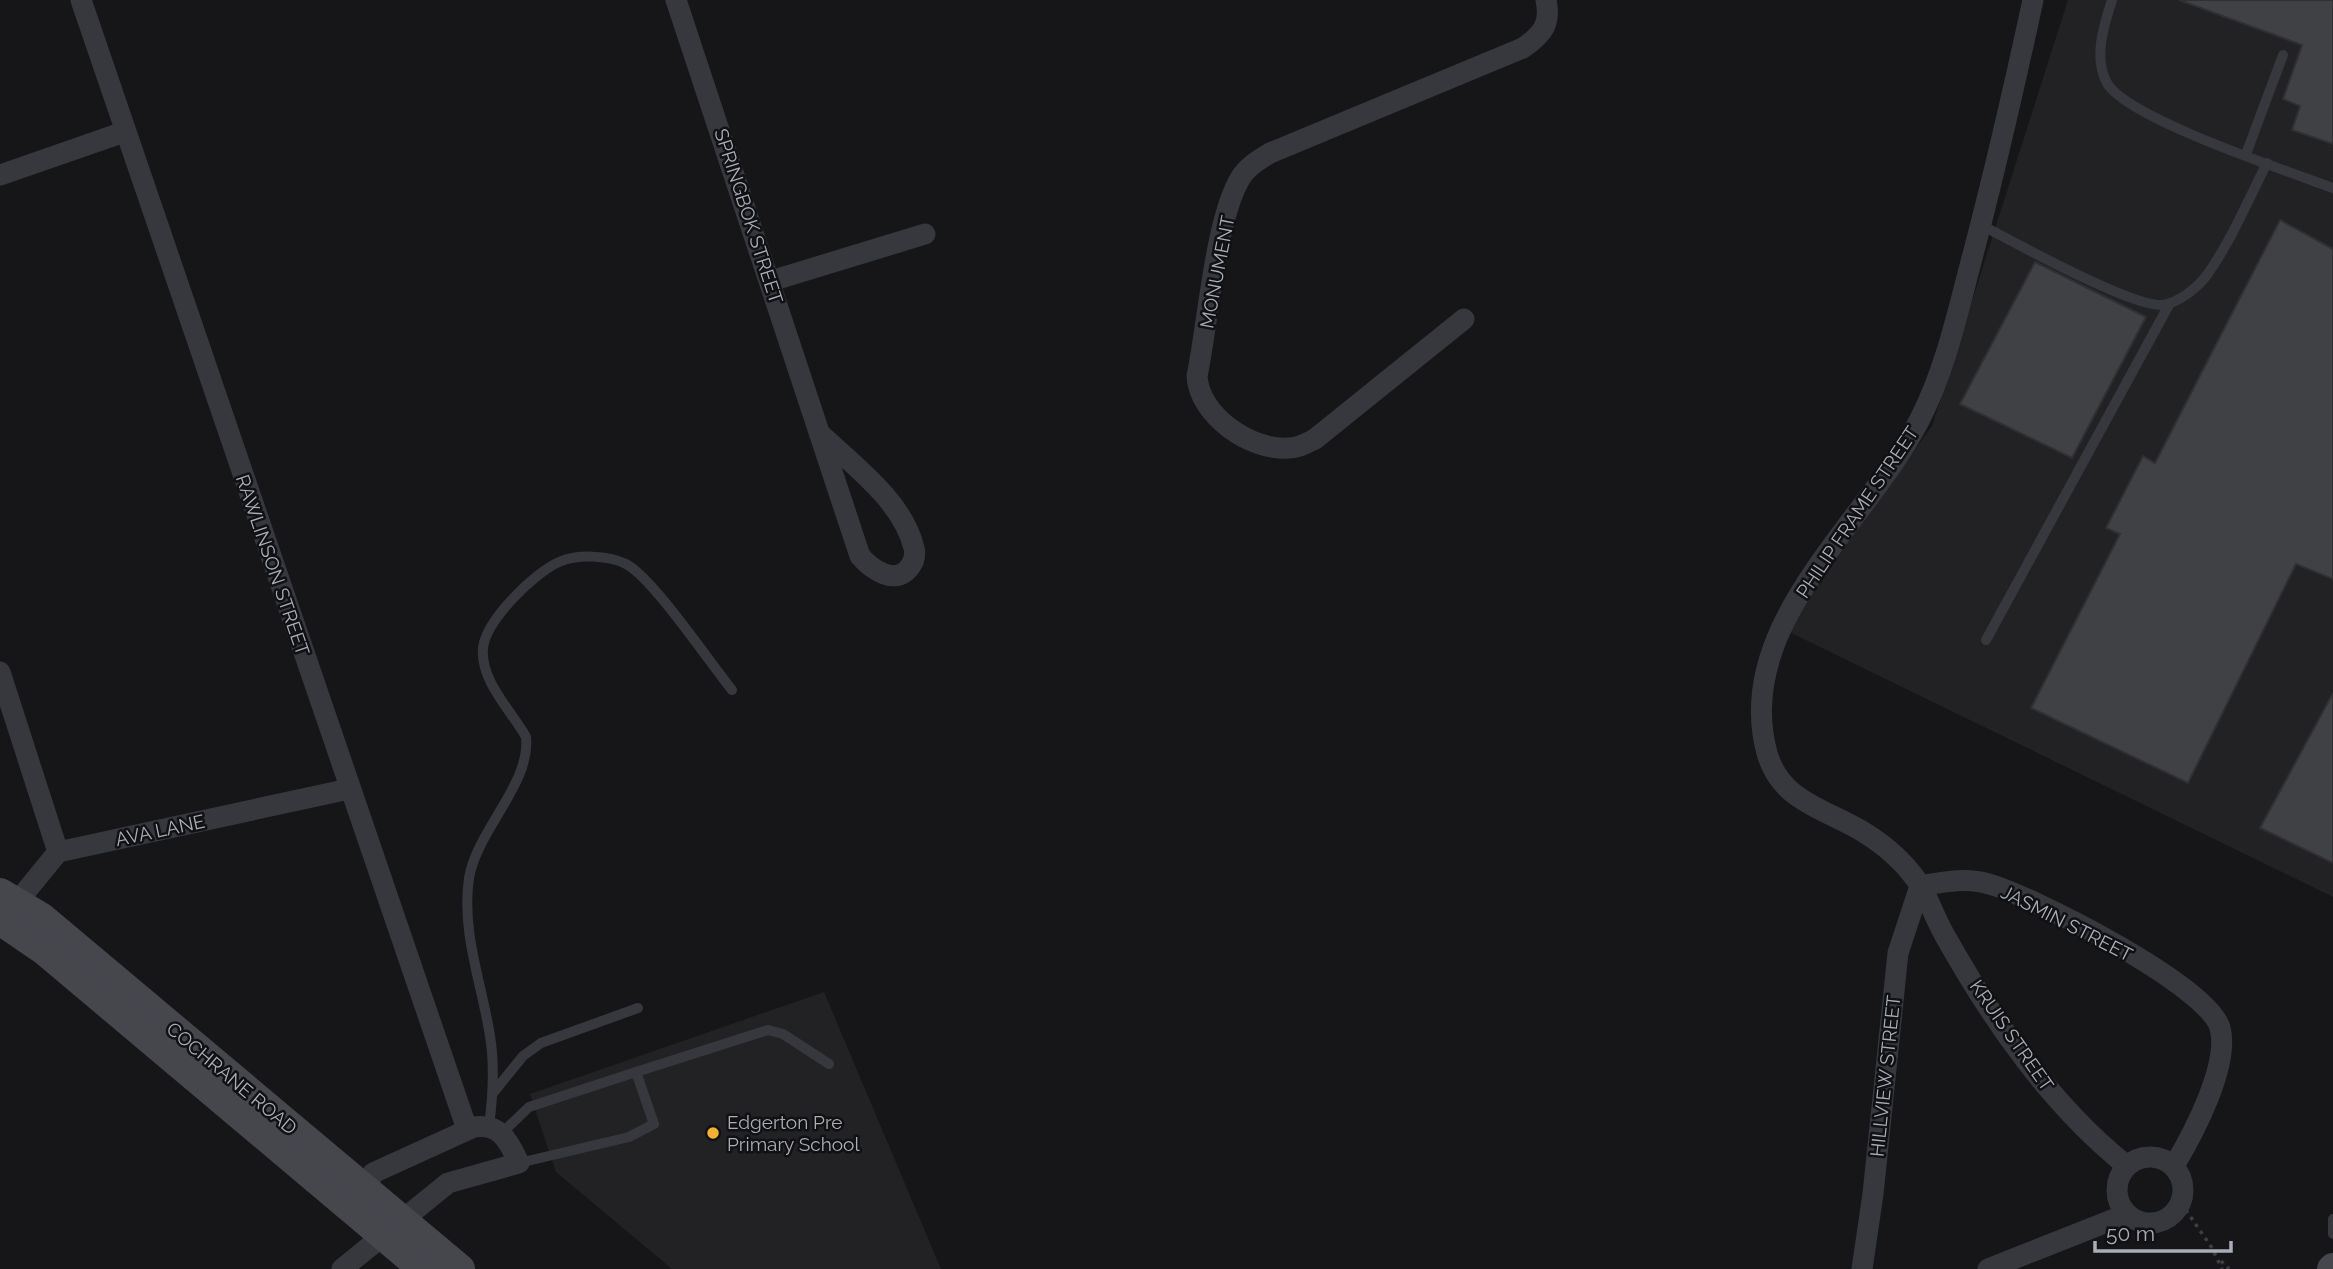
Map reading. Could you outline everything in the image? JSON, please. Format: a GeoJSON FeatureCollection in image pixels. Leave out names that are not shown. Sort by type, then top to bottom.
{"type":"FeatureCollection","features":[{"type":"Feature","properties":{"kind":"street","name":"RAWLINSON STREET"},"geometry":{"type":"LineString","coordinates":[[81,0],[467,1129]]}},
{"type":"Feature","properties":{"kind":"street","name":"SPRINGBOK STREET"},"geometry":{"type":"LineString","coordinates":[[677,0],[860,556],[880,572],[897,577],[904,573],[915,559],[914,547],[900,518],[874,485],[820,433]]}},
{"type":"Feature","properties":{"kind":"street","name":"PHILIP FRAME STREET"},"geometry":{"type":"LineString","coordinates":[[1920,886],[1904,864],[1866,833],[1797,798],[1778,779],[1767,755],[1763,729],[1765,670],[1804,586],[1879,485],[1922,416],[1946,356],[2000,154],[2033,0]]}},
{"type":"Feature","properties":{"kind":"street","name":"MONUMENT"},"geometry":{"type":"LineString","coordinates":[[1464,319],[1315,439],[1299,447],[1286,449],[1247,438],[1218,418],[1205,405],[1198,391],[1197,376],[1216,265],[1231,198],[1242,176],[1270,153],[1523,48],[1546,27],[1547,8]]}},
{"type":"Feature","properties":{"kind":"street"},"geometry":{"type":"LineString","coordinates":[[0,175],[124,132]]}},
{"type":"Feature","properties":{"kind":"street"},"geometry":{"type":"LineString","coordinates":[[771,281],[925,234]]}},
{"type":"Feature","properties":{"kind":"street"},"geometry":{"type":"LineString","coordinates":[[0,672],[58,852],[5,909]]}},
{"type":"Feature","properties":{"kind":"street","name":"AVA LANE"},"geometry":{"type":"LineString","coordinates":[[58,852],[349,789]]}},
{"type":"Feature","properties":{"kind":"street","name":"JASMIN STREET"},"geometry":{"type":"LineString","coordinates":[[1920,886],[1956,880],[1986,883],[2014,893],[2089,930],[2147,963],[2216,1017],[2221,1042],[2214,1077],[2201,1121],[2174,1166]]}},
{"type":"Feature","properties":{"kind":"street","name":"KRUIS STREET"},"geometry":{"type":"LineString","coordinates":[[1920,886],[1944,934],[2024,1058],[2092,1138],[2127,1166]]}},
{"type":"Feature","properties":{"kind":"street","name":"HILLVIEW STREET"},"geometry":{"type":"LineString","coordinates":[[1867,1266],[1898,953],[1920,886]]}},
{"type":"Feature","properties":{"kind":"street","name":"COCHRANE ROAD"},"geometry":{"type":"LineString","coordinates":[[5,909],[42,918],[392,1228],[460,1269]]}},
{"type":"Feature","properties":{"kind":"street"},"geometry":{"type":"LineString","coordinates":[[342,1269],[448,1183],[519,1163],[496,1130],[467,1129],[373,1173],[361,1201]]}},
{"type":"Feature","properties":{"kind":"street"},"geometry":{"type":"LineString","coordinates":[[2150,1157],[2174,1166],[2181,1177],[2184,1190],[2181,1203],[2174,1213],[2164,1221],[2151,1223],[2138,1221],[2127,1214],[2119,1203],[2117,1190],[2119,1177],[2127,1166],[2138,1159],[2150,1157]]}},
{"type":"Feature","properties":{"kind":"street"},"geometry":{"type":"LineString","coordinates":[[1988,1269],[2127,1214]]}},
{"type":"Feature","properties":{"kind":"street","name":"COCHRANE ROAD"},"geometry":{"type":"LineString","coordinates":[[392,1228],[424,1269]]}},
{"type":"Feature","properties":{"kind":"lane"},"geometry":{"type":"LineString","coordinates":[[2112,0],[2104,27],[2100,61],[2107,83],[2120,97],[2149,117],[2333,188]]}},
{"type":"Feature","properties":{"kind":"lane"},"geometry":{"type":"LineString","coordinates":[[2246,154],[2283,55]]}},
{"type":"Feature","properties":{"kind":"lane"},"geometry":{"type":"LineString","coordinates":[[1981,225],[2093,281],[2144,302],[2158,305],[2170,303],[2186,295],[2208,273],[2267,163]]}},
{"type":"Feature","properties":{"kind":"lane"},"geometry":{"type":"LineString","coordinates":[[1986,640],[2170,303]]}},
{"type":"Feature","properties":{"kind":"lane"},"geometry":{"type":"LineString","coordinates":[[496,1130],[491,1038],[467,923],[470,876],[488,830],[520,770],[527,748],[521,728],[486,672],[483,648],[489,628],[499,612],[544,571],[558,562],[594,557],[622,562],[648,582],[732,690]]}},
{"type":"Feature","properties":{"kind":"lane"},"geometry":{"type":"LineString","coordinates":[[493,1093],[523,1056],[541,1043],[638,1008]]}},
{"type":"Feature","properties":{"kind":"lane"},"geometry":{"type":"LineString","coordinates":[[496,1130],[529,1107],[768,1030],[783,1034],[829,1064]]}},
{"type":"Feature","properties":{"kind":"lane"},"geometry":{"type":"LineString","coordinates":[[519,1163],[629,1137],[654,1124],[636,1072]]}},
{"type":"Feature","properties":{"kind":"lane"},"geometry":{"type":"LineString","coordinates":[[2333,1219],[2333,1234]]}},
{"type":"Feature","properties":{"kind":"path"},"geometry":{"type":"LineString","coordinates":[[2181,1203],[2220,1260],[2230,1269]]}},
{"type":"Feature","properties":{"kind":"path"},"geometry":{"type":"LineString","coordinates":[[2220,1260],[2222,1269]]}},
{"type":"Feature","properties":{"kind":"shaded area"},"geometry":{"type":"Polygon","coordinates":[[[2068,0],[2333,0],[2333,897],[1785,630],[1932,426],[2068,0]]]}},
{"type":"Feature","properties":{"kind":"shaded area","name":"Edgerton Pre Primary School"},"geometry":{"type":"Polygon","coordinates":[[[824,992],[941,1269],[672,1269],[556,1172],[530,1094],[824,992]]]}},
{"type":"Feature","properties":{"kind":"building"},"geometry":{"type":"Polygon","coordinates":[[[2179,0],[2333,0],[2333,144],[2292,130],[2300,106],[2283,99],[2302,45],[2179,0]]]}},
{"type":"Feature","properties":{"kind":"building"},"geometry":{"type":"Polygon","coordinates":[[[2280,220],[2333,249],[2333,579],[2296,564],[2188,783],[2031,708],[2120,534],[2106,528],[2143,456],[2155,463],[2280,220]]]}},
{"type":"Feature","properties":{"kind":"building"},"geometry":{"type":"Polygon","coordinates":[[[2035,262],[2146,317],[2072,458],[1960,404],[2035,262]]]}},
{"type":"Feature","properties":{"kind":"building"},"geometry":{"type":"Polygon","coordinates":[[[2333,693],[2333,863],[2260,828],[2333,693]]]}},
{"type":"Feature","properties":{"kind":"place","name":"Edgerton Pre Primary School"},"geometry":{"type":"Point","coordinates":[713,1133]}}]}
